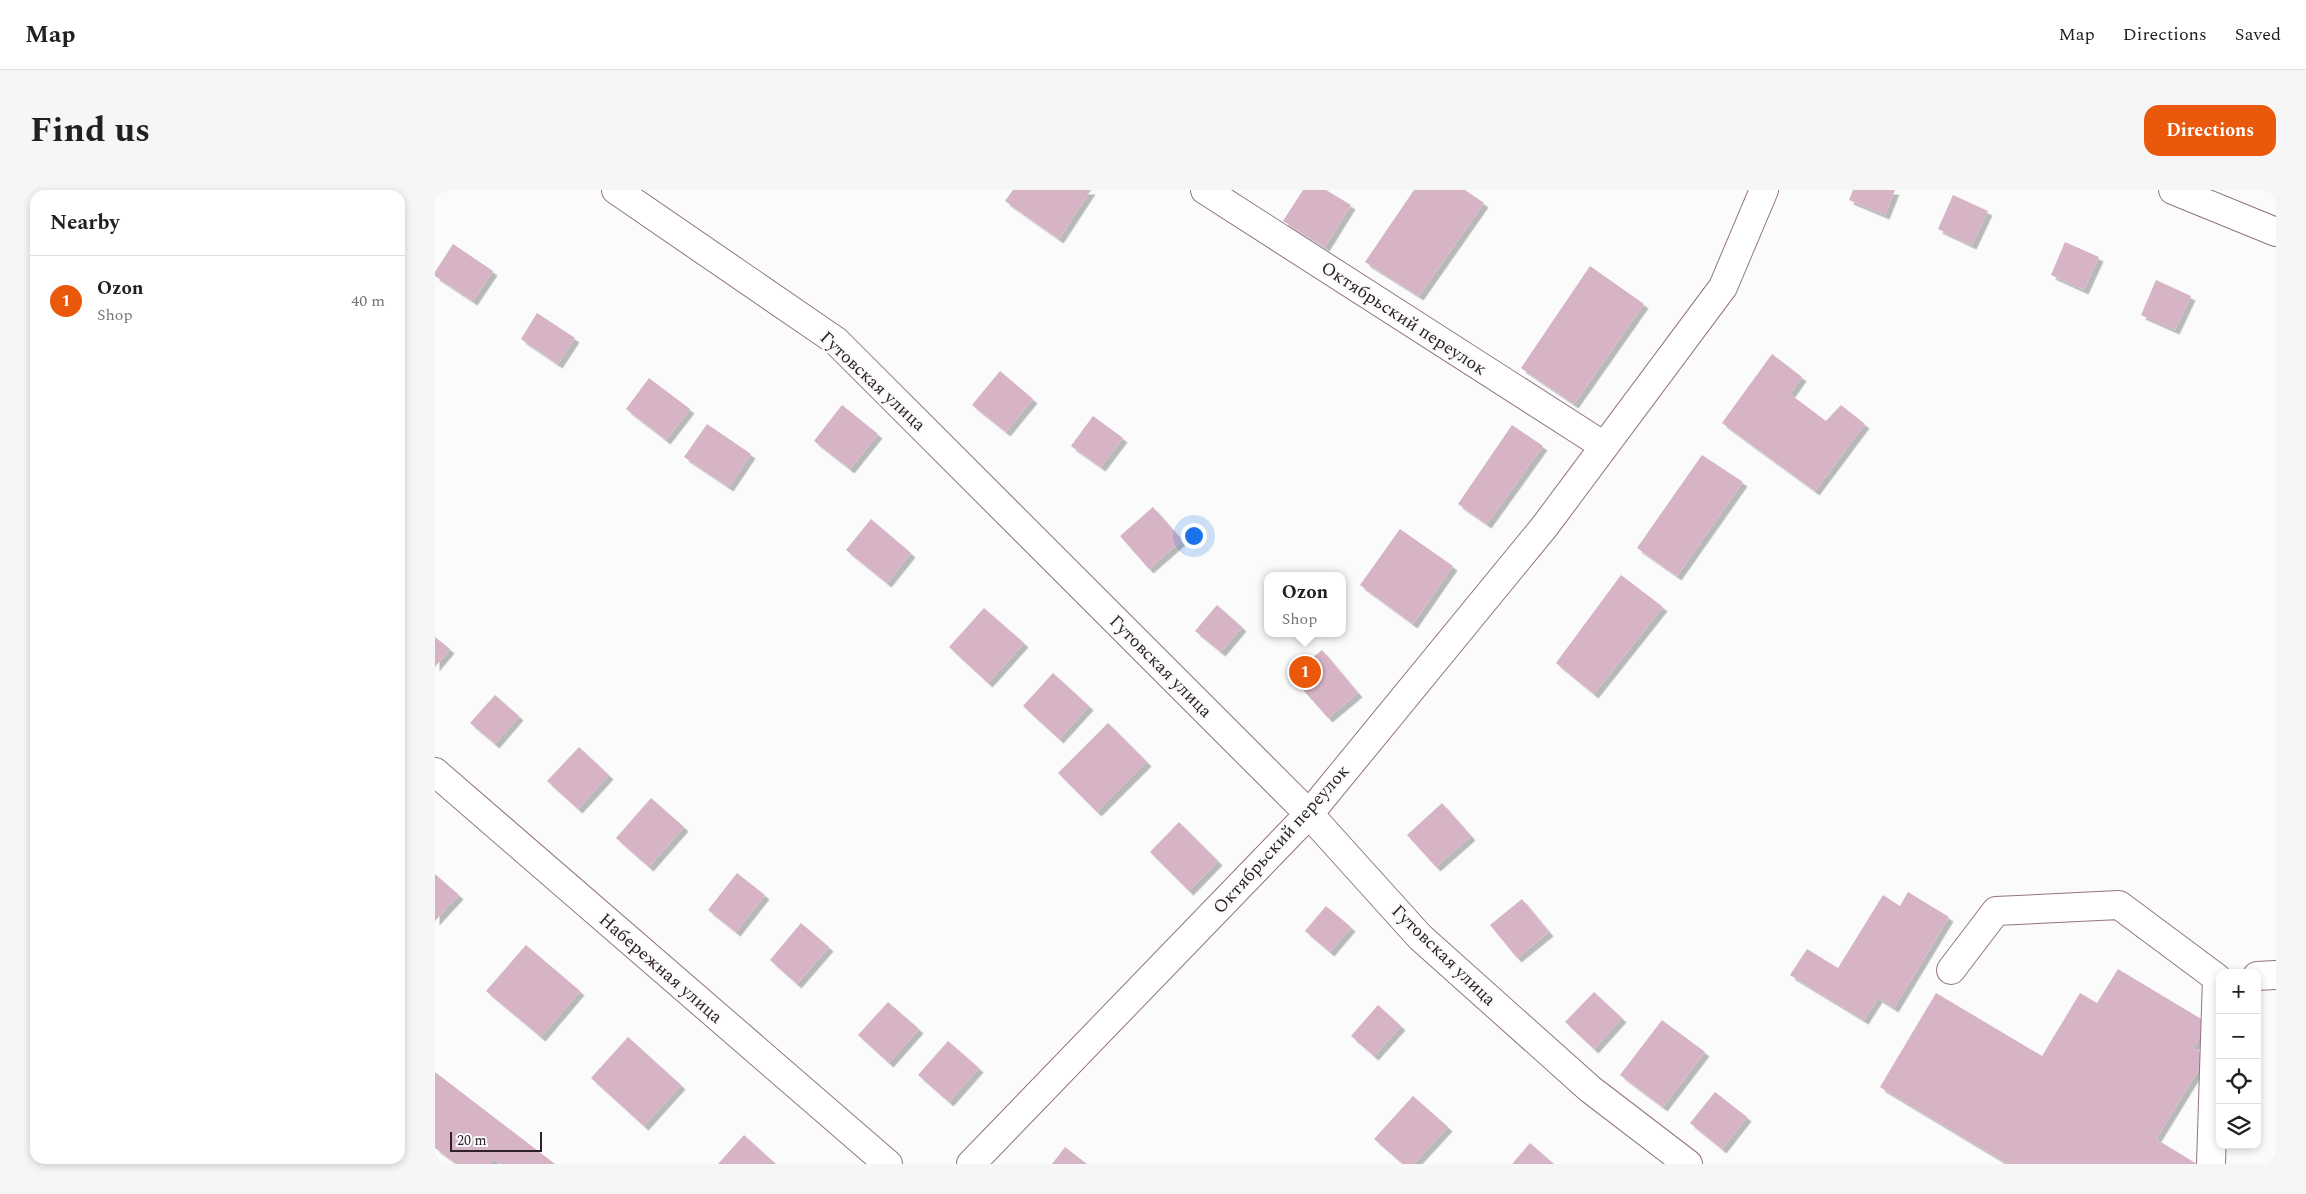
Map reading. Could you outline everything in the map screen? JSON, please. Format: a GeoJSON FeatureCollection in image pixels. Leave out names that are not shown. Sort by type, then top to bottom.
{"type":"FeatureCollection","features":[{"type":"Feature","properties":{"kind":"street","name":"Гутовская улица"},"geometry":{"type":"LineString","coordinates":[[616,190],[836,341],[1309,814],[1419,937],[1590,1089],[1687,1164]]}},
{"type":"Feature","properties":{"kind":"street","name":"Октябрьский переулок"},"geometry":{"type":"LineString","coordinates":[[1205,190],[1604,446]]}},
{"type":"Feature","properties":{"kind":"street","name":"Октябрьский переулок"},"geometry":{"type":"LineString","coordinates":[[971,1164],[1309,814],[1545,526],[1723,287],[1764,190]]}},
{"type":"Feature","properties":{"kind":"street"},"geometry":{"type":"LineString","coordinates":[[2173,190],[2276,232]]}},
{"type":"Feature","properties":{"kind":"street","name":"Набережная улица"},"geometry":{"type":"LineString","coordinates":[[435,772],[888,1164]]}},
{"type":"Feature","properties":{"kind":"street"},"geometry":{"type":"LineString","coordinates":[[1951,970],[1996,911],[2119,905],[2216,977]]}},
{"type":"Feature","properties":{"kind":"street"},"geometry":{"type":"LineString","coordinates":[[2261,976],[2276,976]]}},
{"type":"Feature","properties":{"kind":"street"},"geometry":{"type":"LineString","coordinates":[[2211,1164],[2217,1014]]}},
{"type":"Feature","properties":{"kind":"building"},"geometry":{"type":"Polygon","coordinates":[[[1013,190],[1091,190],[1059,239],[1005,201],[1013,190]]]}},
{"type":"Feature","properties":{"kind":"building"},"geometry":{"type":"Polygon","coordinates":[[[1303,190],[1326,190],[1351,205],[1325,247],[1283,221],[1303,190]]]}},
{"type":"Feature","properties":{"kind":"building"},"geometry":{"type":"Polygon","coordinates":[[[1414,190],[1465,190],[1484,203],[1419,296],[1365,262],[1414,190]]]}},
{"type":"Feature","properties":{"kind":"building"},"geometry":{"type":"Polygon","coordinates":[[[1853,190],[1895,190],[1885,215],[1849,200],[1853,190]]]}},
{"type":"Feature","properties":{"kind":"building"},"geometry":{"type":"Polygon","coordinates":[[[1953,195],[1988,211],[1972,245],[1938,229],[1953,195]]]}},
{"type":"Feature","properties":{"kind":"building"},"geometry":{"type":"Polygon","coordinates":[[[2065,242],[2099,257],[2084,290],[2051,275],[2065,242]]]}},
{"type":"Feature","properties":{"kind":"building"},"geometry":{"type":"Polygon","coordinates":[[[453,244],[493,271],[473,301],[435,276],[435,272],[453,244]]]}},
{"type":"Feature","properties":{"kind":"building"},"geometry":{"type":"Polygon","coordinates":[[[1590,266],[1644,304],[1574,404],[1521,368],[1590,266]]]}},
{"type":"Feature","properties":{"kind":"building"},"geometry":{"type":"Polygon","coordinates":[[[2156,280],[2191,296],[2175,330],[2141,315],[2156,280]]]}},
{"type":"Feature","properties":{"kind":"building"},"geometry":{"type":"Polygon","coordinates":[[[537,313],[575,338],[558,364],[521,339],[537,313]]]}},
{"type":"Feature","properties":{"kind":"building"},"geometry":{"type":"Polygon","coordinates":[[[1772,354],[1802,377],[1790,394],[1826,421],[1841,405],[1865,424],[1815,491],[1722,423],[1772,354]]]}},
{"type":"Feature","properties":{"kind":"building"},"geometry":{"type":"Polygon","coordinates":[[[1000,371],[1033,399],[1006,432],[972,405],[1000,371]]]}},
{"type":"Feature","properties":{"kind":"building"},"geometry":{"type":"Polygon","coordinates":[[[649,378],[690,409],[666,440],[626,409],[649,378]]]}},
{"type":"Feature","properties":{"kind":"building"},"geometry":{"type":"Polygon","coordinates":[[[842,405],[878,434],[850,469],[814,441],[842,405]]]}},
{"type":"Feature","properties":{"kind":"building"},"geometry":{"type":"Polygon","coordinates":[[[1093,416],[1123,438],[1101,467],[1071,446],[1093,416]]]}},
{"type":"Feature","properties":{"kind":"building"},"geometry":{"type":"Polygon","coordinates":[[[707,424],[751,454],[729,487],[684,457],[707,424]]]}},
{"type":"Feature","properties":{"kind":"building"},"geometry":{"type":"Polygon","coordinates":[[[1512,425],[1543,446],[1487,524],[1458,504],[1512,425]]]}},
{"type":"Feature","properties":{"kind":"building"},"geometry":{"type":"Polygon","coordinates":[[[1702,455],[1743,482],[1677,576],[1637,548],[1702,455]]]}},
{"type":"Feature","properties":{"kind":"building"},"geometry":{"type":"Polygon","coordinates":[[[1153,507],[1182,540],[1149,569],[1120,536],[1153,507]]]}},
{"type":"Feature","properties":{"kind":"building"},"geometry":{"type":"Polygon","coordinates":[[[871,519],[911,553],[887,583],[846,550],[871,519]]]}},
{"type":"Feature","properties":{"kind":"building"},"geometry":{"type":"Polygon","coordinates":[[[1400,529],[1453,566],[1413,624],[1360,585],[1400,529]]]}},
{"type":"Feature","properties":{"kind":"building"},"geometry":{"type":"Polygon","coordinates":[[[1621,575],[1663,607],[1594,694],[1556,663],[1621,575]]]}},
{"type":"Feature","properties":{"kind":"building"},"geometry":{"type":"Polygon","coordinates":[[[1217,605],[1242,627],[1221,652],[1195,631],[1217,605]]]}},
{"type":"Feature","properties":{"kind":"building"},"geometry":{"type":"Polygon","coordinates":[[[984,608],[1024,643],[988,683],[949,647],[984,608]]]}},
{"type":"Feature","properties":{"kind":"building"},"geometry":{"type":"Polygon","coordinates":[[[435,637],[450,649],[435,667],[435,637]]]}},
{"type":"Feature","properties":{"kind":"building"},"geometry":{"type":"Polygon","coordinates":[[[1322,650],[1358,693],[1328,718],[1290,675],[1322,650]]]}},
{"type":"Feature","properties":{"kind":"building"},"geometry":{"type":"Polygon","coordinates":[[[1053,673],[1089,706],[1059,739],[1023,706],[1053,673]]]}},
{"type":"Feature","properties":{"kind":"building"},"geometry":{"type":"Polygon","coordinates":[[[495,695],[519,716],[495,744],[470,723],[495,695]]]}},
{"type":"Feature","properties":{"kind":"building"},"geometry":{"type":"Polygon","coordinates":[[[1108,723],[1147,762],[1097,812],[1058,773],[1108,723]]]}},
{"type":"Feature","properties":{"kind":"building"},"geometry":{"type":"Polygon","coordinates":[[[579,747],[609,775],[578,809],[547,781],[579,747]]]}},
{"type":"Feature","properties":{"kind":"building"},"geometry":{"type":"Polygon","coordinates":[[[651,798],[684,827],[649,867],[616,838],[651,798]]]}},
{"type":"Feature","properties":{"kind":"building"},"geometry":{"type":"Polygon","coordinates":[[[1442,803],[1471,836],[1436,867],[1407,835],[1442,803]]]}},
{"type":"Feature","properties":{"kind":"building"},"geometry":{"type":"Polygon","coordinates":[[[1179,822],[1218,861],[1189,891],[1150,852],[1179,822]]]}},
{"type":"Feature","properties":{"kind":"building"},"geometry":{"type":"Polygon","coordinates":[[[737,873],[765,895],[736,932],[708,910],[737,873]]]}},
{"type":"Feature","properties":{"kind":"building"},"geometry":{"type":"Polygon","coordinates":[[[435,874],[459,895],[435,921],[435,874]]]}},
{"type":"Feature","properties":{"kind":"building"},"geometry":{"type":"Polygon","coordinates":[[[1908,892],[1949,917],[1894,1008],[1878,998],[1864,1020],[1790,975],[1807,949],[1838,968],[1883,895],[1900,906],[1908,892]]]}},
{"type":"Feature","properties":{"kind":"building"},"geometry":{"type":"Polygon","coordinates":[[[1522,899],[1549,932],[1517,958],[1490,925],[1522,899]]]}},
{"type":"Feature","properties":{"kind":"building"},"geometry":{"type":"Polygon","coordinates":[[[1326,906],[1351,927],[1330,952],[1305,931],[1326,906]]]}},
{"type":"Feature","properties":{"kind":"building"},"geometry":{"type":"Polygon","coordinates":[[[801,923],[829,947],[797,984],[770,960],[801,923]]]}},
{"type":"Feature","properties":{"kind":"building"},"geometry":{"type":"Polygon","coordinates":[[[526,945],[580,991],[541,1037],[486,991],[526,945]]]}},
{"type":"Feature","properties":{"kind":"building"},"geometry":{"type":"Polygon","coordinates":[[[2118,969],[2208,1023],[2193,1048],[2207,1056],[2156,1139],[2197,1164],[2008,1164],[1880,1087],[1936,993],[2042,1056],[2080,993],[2097,1003],[2118,969]]]}},
{"type":"Feature","properties":{"kind":"building"},"geometry":{"type":"Polygon","coordinates":[[[1594,992],[1622,1018],[1594,1049],[1565,1022],[1594,992]]]}},
{"type":"Feature","properties":{"kind":"building"},"geometry":{"type":"Polygon","coordinates":[[[888,1002],[919,1029],[889,1063],[858,1035],[888,1002]]]}},
{"type":"Feature","properties":{"kind":"building"},"geometry":{"type":"Polygon","coordinates":[[[1378,1005],[1401,1026],[1374,1056],[1351,1036],[1378,1005]]]}},
{"type":"Feature","properties":{"kind":"building"},"geometry":{"type":"Polygon","coordinates":[[[1662,1020],[1705,1052],[1663,1107],[1620,1075],[1662,1020]]]}},
{"type":"Feature","properties":{"kind":"building"},"geometry":{"type":"Polygon","coordinates":[[[628,1037],[681,1085],[644,1126],[591,1078],[628,1037]]]}},
{"type":"Feature","properties":{"kind":"building"},"geometry":{"type":"Polygon","coordinates":[[[948,1041],[979,1068],[949,1102],[918,1075],[948,1041]]]}},
{"type":"Feature","properties":{"kind":"building"},"geometry":{"type":"Polygon","coordinates":[[[435,1072],[555,1164],[501,1164],[494,1159],[490,1164],[457,1164],[435,1148],[435,1072]]]}},
{"type":"Feature","properties":{"kind":"building"},"geometry":{"type":"Polygon","coordinates":[[[1715,1092],[1747,1117],[1722,1149],[1690,1123],[1715,1092]]]}},
{"type":"Feature","properties":{"kind":"building"},"geometry":{"type":"Polygon","coordinates":[[[1413,1096],[1448,1127],[1414,1164],[1403,1164],[1374,1139],[1413,1096]]]}},
{"type":"Feature","properties":{"kind":"building"},"geometry":{"type":"Polygon","coordinates":[[[744,1135],[776,1164],[718,1164],[744,1135]]]}},
{"type":"Feature","properties":{"kind":"building"},"geometry":{"type":"Polygon","coordinates":[[[1530,1143],[1554,1164],[1512,1164],[1530,1143]]]}},
{"type":"Feature","properties":{"kind":"building"},"geometry":{"type":"Polygon","coordinates":[[[1065,1147],[1087,1164],[1052,1164],[1065,1147]]]}},
{"type":"Feature","properties":{"kind":"place","name":"Ozon"},"geometry":{"type":"Point","coordinates":[1305,672]}}]}
